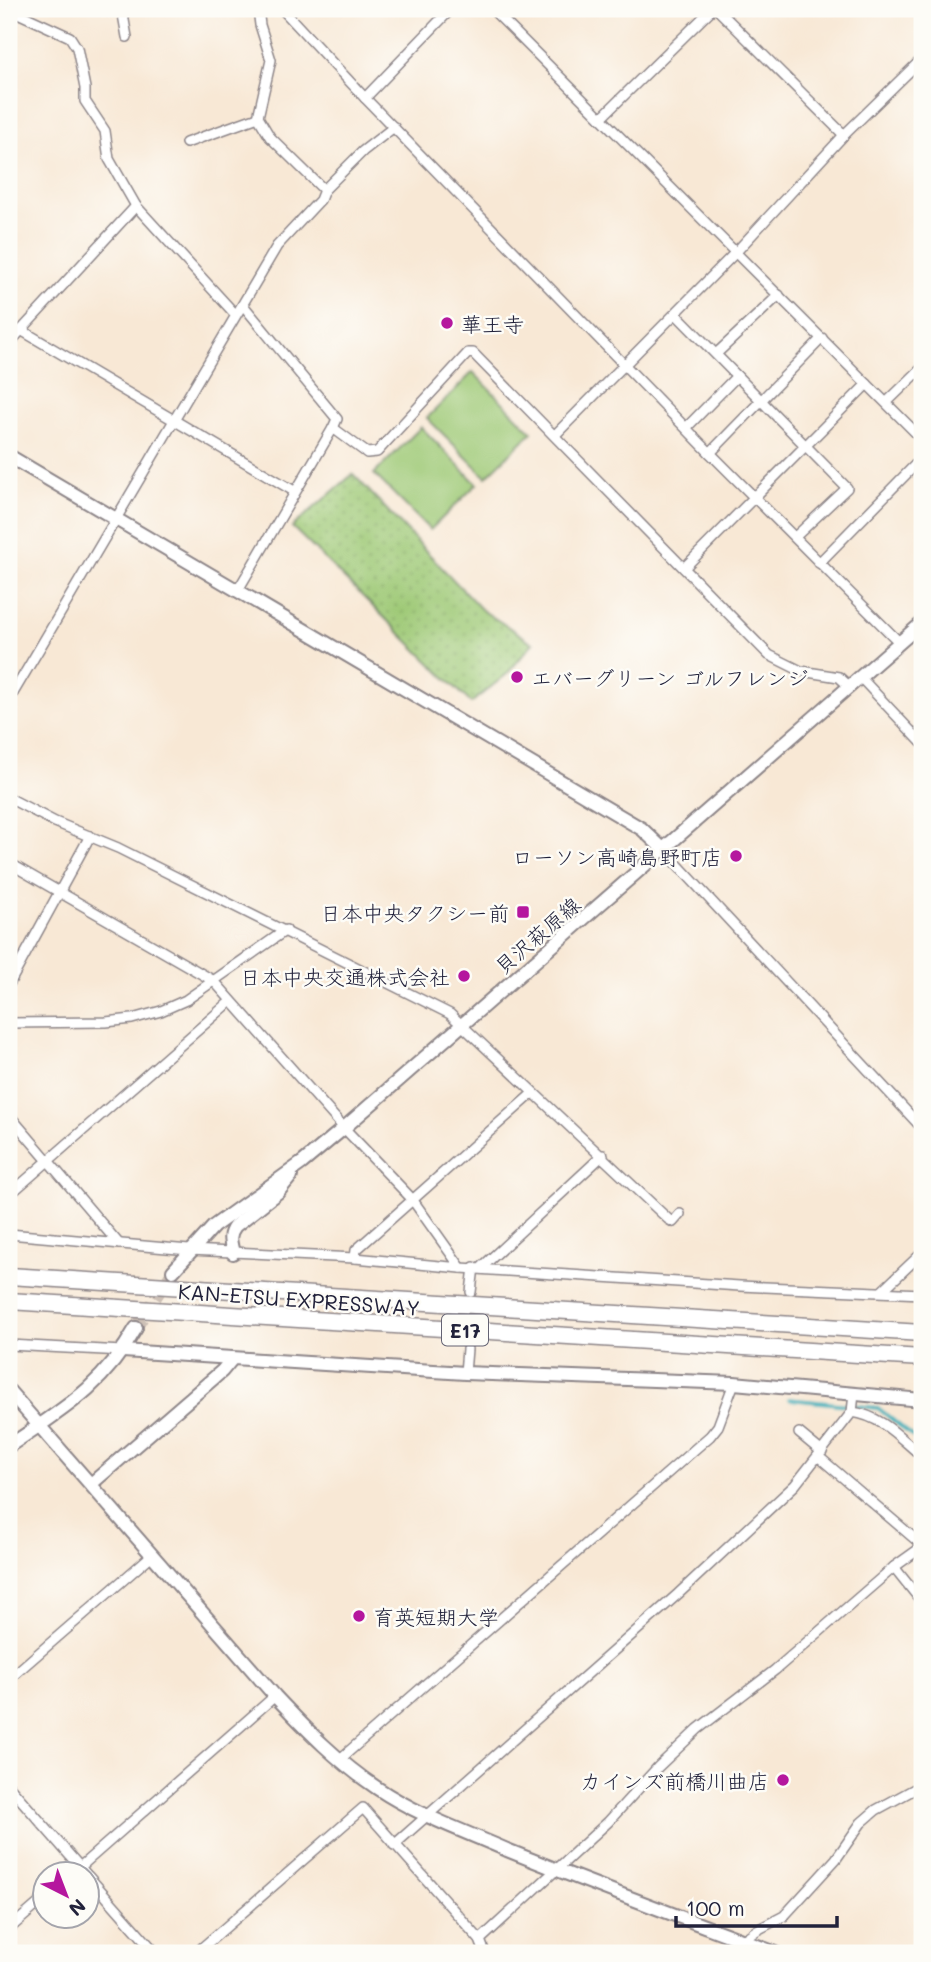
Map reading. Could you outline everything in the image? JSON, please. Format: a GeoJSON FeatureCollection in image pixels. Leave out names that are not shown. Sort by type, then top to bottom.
{"type":"FeatureCollection","features":[{"type":"Feature","properties":{"kind":"highway","name":"KAN-ETSU EXPRESSWAY"},"geometry":{"type":"LineString","coordinates":[[9,1276],[922,1332]]}},
{"type":"Feature","properties":{"kind":"highway","name":"KAN-ETSU EXPRESSWAY"},"geometry":{"type":"LineString","coordinates":[[9,1301],[922,1358]]}},
{"type":"Feature","properties":{"kind":"street"},"geometry":{"type":"LineString","coordinates":[[9,9],[70,37],[77,48],[85,101],[105,131],[109,159],[136,206],[235,314]]}},
{"type":"Feature","properties":{"kind":"street"},"geometry":{"type":"LineString","coordinates":[[122,9],[127,37]]}},
{"type":"Feature","properties":{"kind":"street"},"geometry":{"type":"LineString","coordinates":[[258,9],[271,60],[257,117],[270,137],[324,190]]}},
{"type":"Feature","properties":{"kind":"street"},"geometry":{"type":"LineString","coordinates":[[282,9],[710,453],[900,643]]}},
{"type":"Feature","properties":{"kind":"street"},"geometry":{"type":"LineString","coordinates":[[365,98],[451,9]]}},
{"type":"Feature","properties":{"kind":"street"},"geometry":{"type":"LineString","coordinates":[[492,9],[921,435]]}},
{"type":"Feature","properties":{"kind":"street"},"geometry":{"type":"LineString","coordinates":[[601,118],[715,9],[844,135]]}},
{"type":"Feature","properties":{"kind":"street"},"geometry":{"type":"LineString","coordinates":[[555,435],[736,252],[844,135],[922,59]]}},
{"type":"Feature","properties":{"kind":"street"},"geometry":{"type":"LineString","coordinates":[[186,142],[257,117]]}},
{"type":"Feature","properties":{"kind":"street"},"geometry":{"type":"LineString","coordinates":[[9,700],[277,246],[320,200],[324,190],[363,151],[394,127]]}},
{"type":"Feature","properties":{"kind":"street"},"geometry":{"type":"LineString","coordinates":[[10,340],[136,206]]}},
{"type":"Feature","properties":{"kind":"street"},"geometry":{"type":"LineString","coordinates":[[716,354],[779,295]]}},
{"type":"Feature","properties":{"kind":"street"},"geometry":{"type":"LineString","coordinates":[[238,590],[337,419],[243,305]]}},
{"type":"Feature","properties":{"kind":"street"},"geometry":{"type":"LineString","coordinates":[[676,314],[847,488],[795,537]]}},
{"type":"Feature","properties":{"kind":"street"},"geometry":{"type":"LineString","coordinates":[[21,330],[295,491]]}},
{"type":"Feature","properties":{"kind":"street"},"geometry":{"type":"LineString","coordinates":[[710,453],[822,338]]}},
{"type":"Feature","properties":{"kind":"street"},"geometry":{"type":"LineString","coordinates":[[333,428],[367,453],[377,452],[468,354],[473,353],[769,654],[801,671],[839,677],[850,687]]}},
{"type":"Feature","properties":{"kind":"street"},"geometry":{"type":"LineString","coordinates":[[887,402],[922,368]]}},
{"type":"Feature","properties":{"kind":"street"},"geometry":{"type":"LineString","coordinates":[[687,427],[737,376]]}},
{"type":"Feature","properties":{"kind":"street"},"geometry":{"type":"LineString","coordinates":[[684,568],[867,384]]}},
{"type":"Feature","properties":{"kind":"street"},"geometry":{"type":"LineString","coordinates":[[9,456],[642,829],[664,849],[922,1128]]}},
{"type":"Feature","properties":{"kind":"street"},"geometry":{"type":"LineString","coordinates":[[819,563],[922,458]]}},
{"type":"Feature","properties":{"kind":"street","name":"貝沢萩原線"},"geometry":{"type":"LineString","coordinates":[[173,1271],[214,1226],[302,1163],[344,1128],[922,623]]}},
{"type":"Feature","properties":{"kind":"street"},"geometry":{"type":"LineString","coordinates":[[861,678],[922,743]]}},
{"type":"Feature","properties":{"kind":"street"},"geometry":{"type":"LineString","coordinates":[[9,798],[286,930],[450,1013],[668,1219],[673,1222],[680,1214]]}},
{"type":"Feature","properties":{"kind":"street"},"geometry":{"type":"LineString","coordinates":[[9,984],[90,836]]}},
{"type":"Feature","properties":{"kind":"street"},"geometry":{"type":"LineString","coordinates":[[9,863],[214,981],[344,1128],[412,1199],[461,1268]]}},
{"type":"Feature","properties":{"kind":"street"},"geometry":{"type":"LineString","coordinates":[[9,1023],[106,1022],[162,1011],[186,1000],[286,930]]}},
{"type":"Feature","properties":{"kind":"street"},"geometry":{"type":"LineString","coordinates":[[9,1195],[231,1001]]}},
{"type":"Feature","properties":{"kind":"street"},"geometry":{"type":"LineString","coordinates":[[355,1258],[356,1250],[533,1093]]}},
{"type":"Feature","properties":{"kind":"street"},"geometry":{"type":"LineString","coordinates":[[9,1115],[119,1244]]}},
{"type":"Feature","properties":{"kind":"street"},"geometry":{"type":"LineString","coordinates":[[471,1292],[477,1268],[603,1155]]}},
{"type":"Feature","properties":{"kind":"street"},"geometry":{"type":"LineString","coordinates":[[233,1252],[230,1232],[278,1192],[302,1163]]}},
{"type":"Feature","properties":{"kind":"street"},"geometry":{"type":"LineString","coordinates":[[9,1234],[190,1251],[355,1258],[461,1268],[740,1286],[922,1294]]}},
{"type":"Feature","properties":{"kind":"street"},"geometry":{"type":"LineString","coordinates":[[882,1291],[922,1253]]}},
{"type":"Feature","properties":{"kind":"street"},"geometry":{"type":"LineString","coordinates":[[9,1446],[78,1399],[104,1375],[124,1351],[136,1328]]}},
{"type":"Feature","properties":{"kind":"street"},"geometry":{"type":"LineString","coordinates":[[9,1345],[465,1373],[734,1384],[922,1400]]}},
{"type":"Feature","properties":{"kind":"street"},"geometry":{"type":"LineString","coordinates":[[465,1373],[467,1349]]}},
{"type":"Feature","properties":{"kind":"street"},"geometry":{"type":"LineString","coordinates":[[91,1484],[222,1371],[232,1359]]}},
{"type":"Feature","properties":{"kind":"street"},"geometry":{"type":"LineString","coordinates":[[339,1760],[710,1436],[719,1426],[734,1384]]}},
{"type":"Feature","properties":{"kind":"street"},"geometry":{"type":"LineString","coordinates":[[9,1391],[275,1696],[339,1760],[380,1790],[426,1816],[556,1870],[776,1953]]}},
{"type":"Feature","properties":{"kind":"street"},"geometry":{"type":"LineString","coordinates":[[394,1845],[678,1594],[795,1485],[852,1412],[854,1394]]}},
{"type":"Feature","properties":{"kind":"street"},"geometry":{"type":"LineString","coordinates":[[852,1412],[868,1414],[881,1421],[922,1456]]}},
{"type":"Feature","properties":{"kind":"street"},"geometry":{"type":"LineString","coordinates":[[480,1940],[608,1822],[657,1767],[698,1729],[775,1670],[922,1546],[799,1433]]}},
{"type":"Feature","properties":{"kind":"street"},"geometry":{"type":"LineString","coordinates":[[9,1679],[152,1555]]}},
{"type":"Feature","properties":{"kind":"street"},"geometry":{"type":"LineString","coordinates":[[894,1567],[922,1602]]}},
{"type":"Feature","properties":{"kind":"street"},"geometry":{"type":"LineString","coordinates":[[99,1860],[275,1696]]}},
{"type":"Feature","properties":{"kind":"street"},"geometry":{"type":"LineString","coordinates":[[9,1786],[74,1860]]}},
{"type":"Feature","properties":{"kind":"street"},"geometry":{"type":"LineString","coordinates":[[725,1953],[757,1930],[784,1916],[836,1859],[861,1823],[876,1810],[922,1786]]}},
{"type":"Feature","properties":{"kind":"street"},"geometry":{"type":"LineString","coordinates":[[196,1953],[363,1808],[480,1940],[485,1953]]}},
{"type":"Feature","properties":{"kind":"street"},"geometry":{"type":"LineString","coordinates":[[102,1892],[156,1953]]}},
{"type":"Feature","properties":{"kind":"street"},"geometry":{"type":"LineString","coordinates":[[9,1929],[32,1910]]}},
{"type":"Feature","properties":{"kind":"green space"},"geometry":{"type":"Polygon","coordinates":[[[473,372],[532,432],[486,477],[427,418],[473,372]]]}},
{"type":"Feature","properties":{"kind":"green space"},"geometry":{"type":"Polygon","coordinates":[[[421,427],[477,484],[430,530],[374,474],[421,427]]]}},
{"type":"Feature","properties":{"kind":"green space","name":"エバーグリーン ゴルフレンジ"},"geometry":{"type":"Polygon","coordinates":[[[353,474],[482,610],[533,643],[507,674],[471,703],[292,527],[353,474]]]}},
{"type":"Feature","properties":{"kind":"waterway"},"geometry":{"type":"LineString","coordinates":[[789,1399],[878,1408],[922,1444]]}},
{"type":"Feature","properties":{"kind":"tunnel"},"geometry":{"type":"LineString","coordinates":[[136,1328],[173,1271]]}},
{"type":"Feature","properties":{"kind":"tunnel"},"geometry":{"type":"LineString","coordinates":[[467,1349],[470,1301]]}},
{"type":"Feature","properties":{"kind":"place","name":"華王寺"},"geometry":{"type":"Point","coordinates":[447,323]}},
{"type":"Feature","properties":{"kind":"place","name":"エバーグリーン ゴルフレンジ"},"geometry":{"type":"Point","coordinates":[517,677]}},
{"type":"Feature","properties":{"kind":"place","name":"ローソン高崎島野町店"},"geometry":{"type":"Point","coordinates":[736,856]}},
{"type":"Feature","properties":{"kind":"place","name":"日本中央タクシー前"},"geometry":{"type":"Point","coordinates":[523,912]}},
{"type":"Feature","properties":{"kind":"place","name":"日本中央交通株式会社"},"geometry":{"type":"Point","coordinates":[464,976]}},
{"type":"Feature","properties":{"kind":"place","name":"育英短期大学"},"geometry":{"type":"Point","coordinates":[359,1616]}},
{"type":"Feature","properties":{"kind":"place","name":"カインズ前橋川曲店"},"geometry":{"type":"Point","coordinates":[783,1780]}}]}
